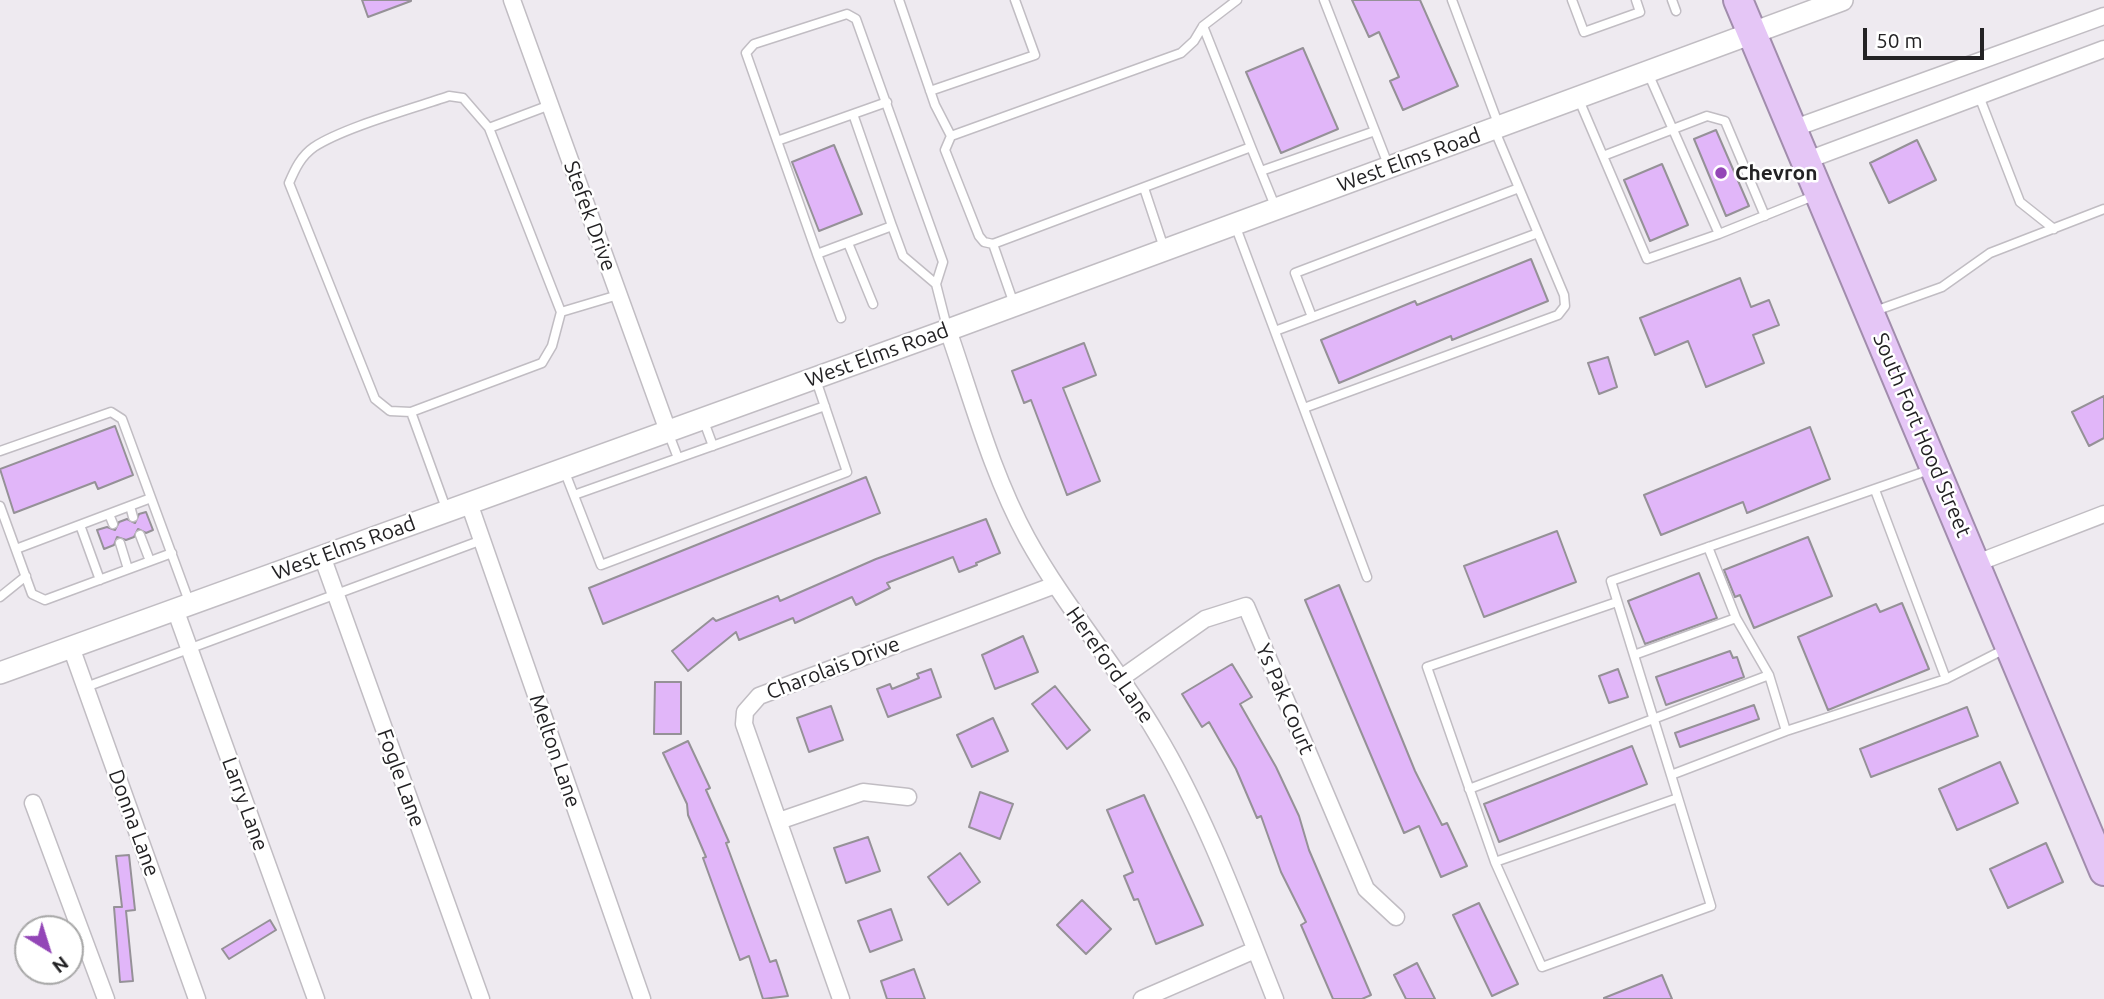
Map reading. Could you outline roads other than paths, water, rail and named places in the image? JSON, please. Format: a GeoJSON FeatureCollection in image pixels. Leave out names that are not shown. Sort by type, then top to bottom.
{"type":"FeatureCollection","features":[{"type":"Feature","properties":{"kind":"highway","name":"South Fort Hood Street"},"geometry":{"type":"LineString","coordinates":[[1738,0],[1977,563],[2104,871]]}},
{"type":"Feature","properties":{"kind":"main road","name":"West Elms Road"},"geometry":{"type":"LineString","coordinates":[[0,673],[947,330],[1842,0]]}},
{"type":"Feature","properties":{"kind":"street","name":"Stefek Drive"},"geometry":{"type":"LineString","coordinates":[[512,0],[668,431]]}},
{"type":"Feature","properties":{"kind":"street"},"geometry":{"type":"LineString","coordinates":[[1791,129],[2104,16]]}},
{"type":"Feature","properties":{"kind":"street"},"geometry":{"type":"LineString","coordinates":[[1805,161],[2104,49]]}},
{"type":"Feature","properties":{"kind":"street","name":"Hereford Lane"},"geometry":{"type":"LineString","coordinates":[[947,330],[1004,488],[1026,536],[1055,585],[1157,733],[1275,999]]}},
{"type":"Feature","properties":{"kind":"street","name":"Melton Lane"},"geometry":{"type":"LineString","coordinates":[[469,503],[642,999]]}},
{"type":"Feature","properties":{"kind":"street"},"geometry":{"type":"LineString","coordinates":[[1977,563],[2104,514]]}},
{"type":"Feature","properties":{"kind":"street","name":"Fogle Lane"},"geometry":{"type":"LineString","coordinates":[[322,556],[481,999]]}},
{"type":"Feature","properties":{"kind":"street","name":"Charolais Drive"},"geometry":{"type":"LineString","coordinates":[[841,999],[744,724],[750,703],[759,696],[1055,585]]}},
{"type":"Feature","properties":{"kind":"street","name":"Ys Pak Court"},"geometry":{"type":"LineString","coordinates":[[1120,679],[1205,619],[1246,606],[1366,889],[1396,917]]}},
{"type":"Feature","properties":{"kind":"street","name":"Larry Lane"},"geometry":{"type":"LineString","coordinates":[[182,607],[189,649],[316,999]]}},
{"type":"Feature","properties":{"kind":"street","name":"Donna Lane"},"geometry":{"type":"LineString","coordinates":[[71,647],[197,999]]}},
{"type":"Feature","properties":{"kind":"street"},"geometry":{"type":"LineString","coordinates":[[779,821],[863,792],[908,797]]}},
{"type":"Feature","properties":{"kind":"street"},"geometry":{"type":"LineString","coordinates":[[33,803],[106,999]]}},
{"type":"Feature","properties":{"kind":"street"},"geometry":{"type":"LineString","coordinates":[[1142,999],[1255,950]]}},
{"type":"Feature","properties":{"kind":"lane"},"geometry":{"type":"LineString","coordinates":[[899,0],[930,91],[951,136]]}},
{"type":"Feature","properties":{"kind":"lane"},"geometry":{"type":"LineString","coordinates":[[930,91],[1035,55],[1015,0]]}},
{"type":"Feature","properties":{"kind":"lane"},"geometry":{"type":"LineString","coordinates":[[1237,0],[1203,26],[1194,41],[1181,53],[951,136],[945,150],[979,236],[984,242],[993,244],[1251,147]]}},
{"type":"Feature","properties":{"kind":"lane"},"geometry":{"type":"LineString","coordinates":[[1324,0],[1389,167]]}},
{"type":"Feature","properties":{"kind":"lane"},"geometry":{"type":"LineString","coordinates":[[1304,408],[1558,316],[1564,306],[1564,295],[1519,188],[1452,0]]}},
{"type":"Feature","properties":{"kind":"lane"},"geometry":{"type":"LineString","coordinates":[[1572,0],[1584,32],[1640,12],[1636,0]]}},
{"type":"Feature","properties":{"kind":"lane"},"geometry":{"type":"LineString","coordinates":[[1672,0],[1676,10]]}},
{"type":"Feature","properties":{"kind":"lane"},"geometry":{"type":"LineString","coordinates":[[841,318],[746,53],[754,44],[847,14],[856,19],[943,262],[936,284],[947,330]]}},
{"type":"Feature","properties":{"kind":"lane"},"geometry":{"type":"LineString","coordinates":[[1203,26],[1276,209]]}},
{"type":"Feature","properties":{"kind":"lane"},"geometry":{"type":"LineString","coordinates":[[1647,72],[1719,234]]}},
{"type":"Feature","properties":{"kind":"lane"},"geometry":{"type":"LineString","coordinates":[[449,96],[463,98],[489,128],[561,312],[552,346],[542,363],[411,412],[390,411],[374,399],[289,183],[300,160],[313,148],[331,138],[449,96]]}},
{"type":"Feature","properties":{"kind":"lane"},"geometry":{"type":"LineString","coordinates":[[1979,96],[2020,202],[2054,229]]}},
{"type":"Feature","properties":{"kind":"lane"},"geometry":{"type":"LineString","coordinates":[[1578,97],[1647,259],[1819,194]]}},
{"type":"Feature","properties":{"kind":"lane"},"geometry":{"type":"LineString","coordinates":[[777,141],[887,102]]}},
{"type":"Feature","properties":{"kind":"lane"},"geometry":{"type":"LineString","coordinates":[[489,128],[550,105]]}},
{"type":"Feature","properties":{"kind":"lane"},"geometry":{"type":"LineString","coordinates":[[853,114],[904,256],[936,284]]}},
{"type":"Feature","properties":{"kind":"lane"},"geometry":{"type":"LineString","coordinates":[[1603,156],[1707,116],[1725,121],[1765,216]]}},
{"type":"Feature","properties":{"kind":"lane"},"geometry":{"type":"LineString","coordinates":[[1261,171],[1375,131]]}},
{"type":"Feature","properties":{"kind":"lane"},"geometry":{"type":"LineString","coordinates":[[1144,188],[1165,250]]}},
{"type":"Feature","properties":{"kind":"lane"},"geometry":{"type":"LineString","coordinates":[[1312,317],[1295,273],[1519,188]]}},
{"type":"Feature","properties":{"kind":"lane"},"geometry":{"type":"LineString","coordinates":[[1870,313],[1942,287],[1990,253],[2104,209]]}},
{"type":"Feature","properties":{"kind":"lane"},"geometry":{"type":"LineString","coordinates":[[1235,224],[1367,577]]}},
{"type":"Feature","properties":{"kind":"lane"},"geometry":{"type":"LineString","coordinates":[[817,254],[892,226]]}},
{"type":"Feature","properties":{"kind":"lane"},"geometry":{"type":"LineString","coordinates":[[1275,331],[1538,233]]}},
{"type":"Feature","properties":{"kind":"lane"},"geometry":{"type":"LineString","coordinates":[[848,243],[873,304]]}},
{"type":"Feature","properties":{"kind":"lane"},"geometry":{"type":"LineString","coordinates":[[993,244],[1015,305]]}},
{"type":"Feature","properties":{"kind":"lane"},"geometry":{"type":"LineString","coordinates":[[561,312],[618,295]]}},
{"type":"Feature","properties":{"kind":"lane"},"geometry":{"type":"LineString","coordinates":[[564,469],[601,565],[847,472],[815,377]]}},
{"type":"Feature","properties":{"kind":"lane"},"geometry":{"type":"LineString","coordinates":[[574,495],[825,406]]}},
{"type":"Feature","properties":{"kind":"lane"},"geometry":{"type":"LineString","coordinates":[[0,451],[111,412],[122,419],[172,553],[182,607]]}},
{"type":"Feature","properties":{"kind":"lane"},"geometry":{"type":"LineString","coordinates":[[411,412],[447,511]]}},
{"type":"Feature","properties":{"kind":"lane"},"geometry":{"type":"LineString","coordinates":[[703,419],[713,446]]}},
{"type":"Feature","properties":{"kind":"lane"},"geometry":{"type":"LineString","coordinates":[[668,431],[678,458]]}},
{"type":"Feature","properties":{"kind":"lane"},"geometry":{"type":"LineString","coordinates":[[1617,602],[1427,667],[1494,862],[1542,967],[1711,906],[1611,581],[1935,467]]}},
{"type":"Feature","properties":{"kind":"lane"},"geometry":{"type":"LineString","coordinates":[[1875,490],[1946,678]]}},
{"type":"Feature","properties":{"kind":"lane"},"geometry":{"type":"LineString","coordinates":[[16,549],[151,498]]}},
{"type":"Feature","properties":{"kind":"lane"},"geometry":{"type":"LineString","coordinates":[[0,506],[32,594],[45,600],[172,553]]}},
{"type":"Feature","properties":{"kind":"lane"},"geometry":{"type":"LineString","coordinates":[[130,506],[133,517]]}},
{"type":"Feature","properties":{"kind":"lane"},"geometry":{"type":"LineString","coordinates":[[109,514],[113,524]]}},
{"type":"Feature","properties":{"kind":"lane"},"geometry":{"type":"LineString","coordinates":[[80,524],[100,580]]}},
{"type":"Feature","properties":{"kind":"lane"},"geometry":{"type":"LineString","coordinates":[[140,535],[150,561]]}},
{"type":"Feature","properties":{"kind":"lane"},"geometry":{"type":"LineString","coordinates":[[86,687],[482,540]]}},
{"type":"Feature","properties":{"kind":"lane"},"geometry":{"type":"LineString","coordinates":[[120,543],[128,569]]}},
{"type":"Feature","properties":{"kind":"lane"},"geometry":{"type":"LineString","coordinates":[[1708,547],[1736,618],[1769,675],[1786,731]]}},
{"type":"Feature","properties":{"kind":"lane"},"geometry":{"type":"LineString","coordinates":[[0,597],[26,576]]}},
{"type":"Feature","properties":{"kind":"lane"},"geometry":{"type":"LineString","coordinates":[[1634,655],[1736,618]]}},
{"type":"Feature","properties":{"kind":"lane"},"geometry":{"type":"LineString","coordinates":[[1671,775],[1786,731],[1946,678],[2010,647]]}},
{"type":"Feature","properties":{"kind":"lane"},"geometry":{"type":"LineString","coordinates":[[1469,789],[1769,675]]}},
{"type":"Feature","properties":{"kind":"lane"},"geometry":{"type":"LineString","coordinates":[[1494,862],[1678,798]]}},
{"type":"Feature","properties":{"kind":"place","name":"Chevron"},"geometry":{"type":"Point","coordinates":[1721,173]}}]}
